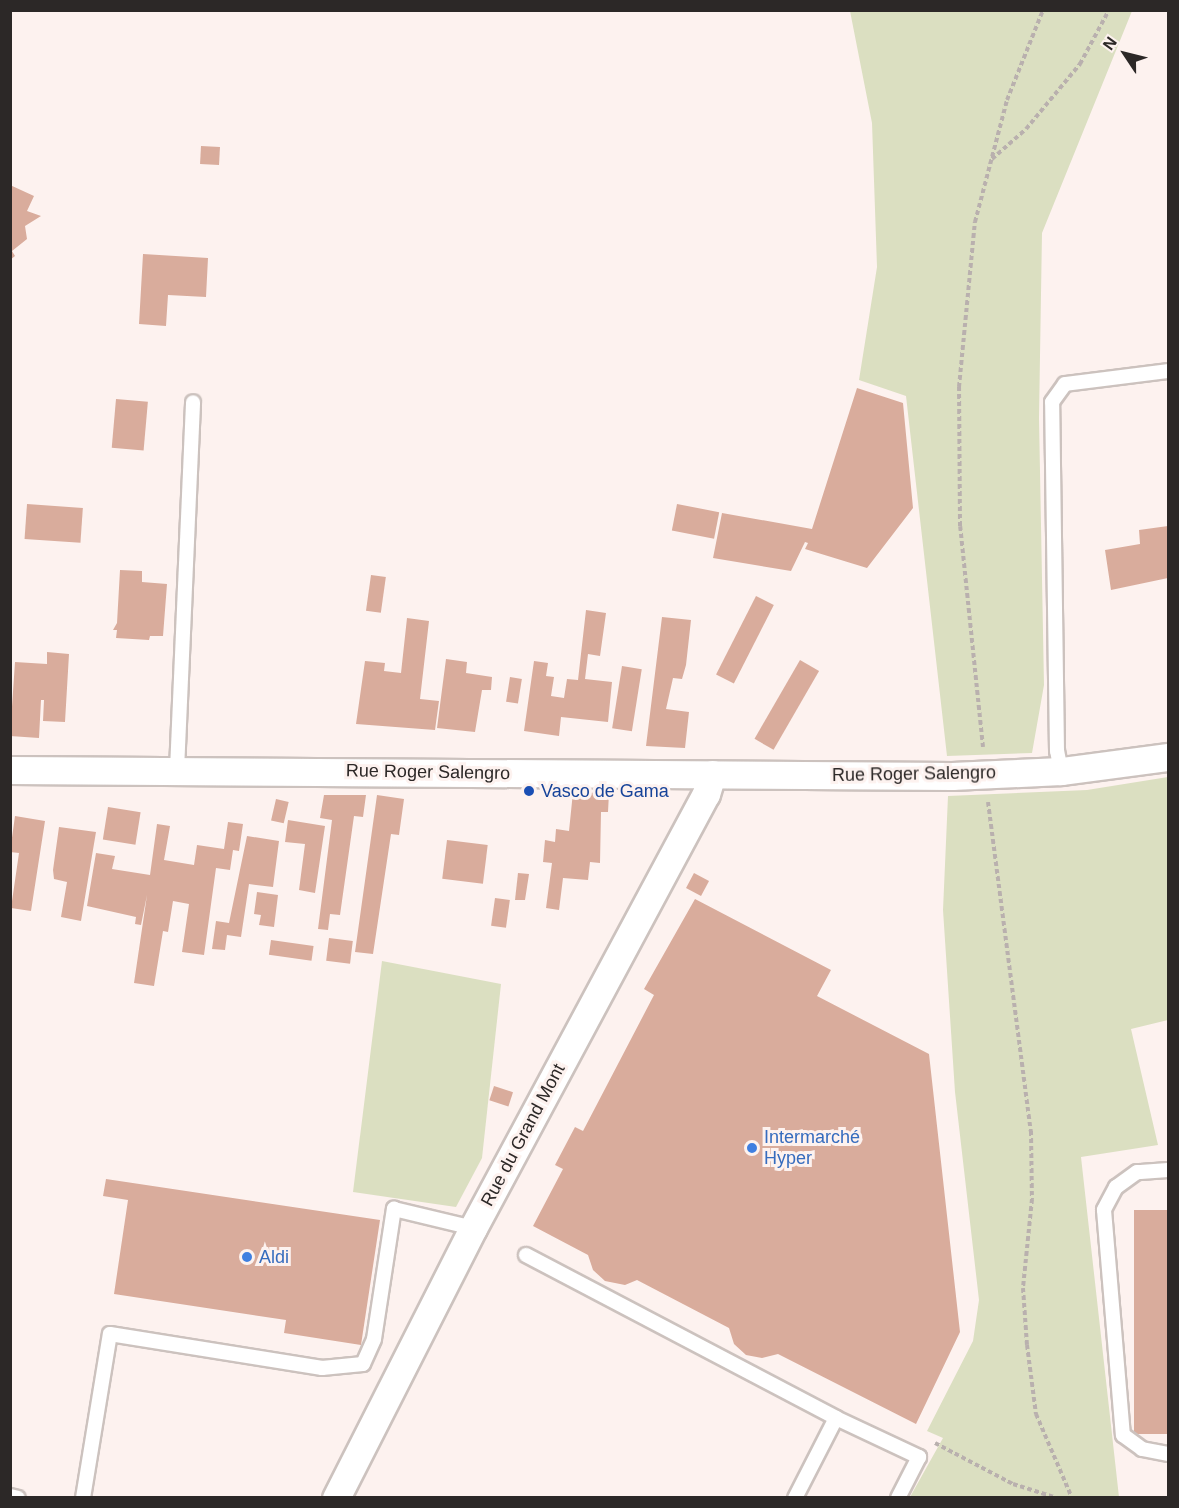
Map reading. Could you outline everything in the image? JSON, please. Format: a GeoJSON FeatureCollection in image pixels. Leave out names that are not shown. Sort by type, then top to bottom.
{"type":"FeatureCollection","features":[{"type":"Feature","properties":{"kind":"street","name":"Rue Roger Salengro"},"geometry":{"type":"LineString","coordinates":[[10,770],[985,774],[1061,771],[1168,757]]}},
{"type":"Feature","properties":{"kind":"street","name":"Rue du Grand Mont"},"geometry":{"type":"LineString","coordinates":[[336,1497],[473,1228],[706,794],[711,774]]}},
{"type":"Feature","properties":{"kind":"lane"},"geometry":{"type":"LineString","coordinates":[[1061,771],[1057,751],[1052,402],[1065,384],[1168,371]]}},
{"type":"Feature","properties":{"kind":"lane"},"geometry":{"type":"LineString","coordinates":[[177,770],[193,402]]}},
{"type":"Feature","properties":{"kind":"lane"},"geometry":{"type":"LineString","coordinates":[[1168,1170],[1137,1172],[1116,1186],[1104,1210],[1123,1435],[1142,1449],[1168,1454]]}},
{"type":"Feature","properties":{"kind":"lane"},"geometry":{"type":"LineString","coordinates":[[83,1497],[110,1334],[321,1368],[343,1369],[363,1364],[374,1339],[394,1209],[473,1228]]}},
{"type":"Feature","properties":{"kind":"lane"},"geometry":{"type":"LineString","coordinates":[[526,1255],[836,1419],[919,1457],[898,1497]]}},
{"type":"Feature","properties":{"kind":"lane"},"geometry":{"type":"LineString","coordinates":[[795,1497],[836,1419]]}},
{"type":"Feature","properties":{"kind":"lane"},"geometry":{"type":"LineString","coordinates":[[10,1496],[18,1497]]}},
{"type":"Feature","properties":{"kind":"path"},"geometry":{"type":"LineString","coordinates":[[1043,10],[1007,100],[975,222],[959,387],[960,526],[985,774],[1031,1131],[1032,1199],[1023,1288],[1027,1345],[1036,1414],[1072,1497]]}},
{"type":"Feature","properties":{"kind":"path"},"geometry":{"type":"LineString","coordinates":[[992,159],[1026,129],[1080,64],[1109,10]]}},
{"type":"Feature","properties":{"kind":"path"},"geometry":{"type":"LineString","coordinates":[[929,1440],[1013,1484],[1057,1497]]}},
{"type":"Feature","properties":{"kind":"green space"},"geometry":{"type":"Polygon","coordinates":[[[850,11],[1132,11],[1042,233],[1039,418],[1044,685],[1032,753],[947,756],[906,396],[859,380],[877,267],[872,123],[850,11]]]}},
{"type":"Feature","properties":{"kind":"green space"},"geometry":{"type":"Polygon","coordinates":[[[1168,777],[1168,1020],[1131,1029],[1158,1145],[1081,1157],[1119,1497],[910,1497],[943,1438],[927,1431],[973,1341],[979,1300],[955,1092],[943,910],[948,796],[1087,790],[1168,777]]]}},
{"type":"Feature","properties":{"kind":"green space"},"geometry":{"type":"Polygon","coordinates":[[[382,961],[501,984],[482,1158],[456,1207],[353,1192],[382,961]]]}},
{"type":"Feature","properties":{"kind":"building"},"geometry":{"type":"Polygon","coordinates":[[[201,146],[220,147],[219,165],[200,164],[201,146]]]}},
{"type":"Feature","properties":{"kind":"building"},"geometry":{"type":"Polygon","coordinates":[[[10,185],[34,196],[27,211],[41,216],[25,226],[27,239],[12,251],[15,256],[10,260],[10,185]]]}},
{"type":"Feature","properties":{"kind":"building"},"geometry":{"type":"Polygon","coordinates":[[[143,254],[208,258],[206,297],[168,295],[166,326],[139,324],[143,254]]]}},
{"type":"Feature","properties":{"kind":"building"},"geometry":{"type":"Polygon","coordinates":[[[857,388],[903,403],[913,508],[867,568],[805,549],[808,543],[805,542],[791,571],[713,558],[722,513],[812,529],[857,388]]]}},
{"type":"Feature","properties":{"kind":"building"},"geometry":{"type":"Polygon","coordinates":[[[116,399],[148,402],[144,451],[112,448],[116,399]]]}},
{"type":"Feature","properties":{"kind":"building"},"geometry":{"type":"Polygon","coordinates":[[[27,504],[83,508],[80,543],[25,539],[27,504]]]}},
{"type":"Feature","properties":{"kind":"building"},"geometry":{"type":"Polygon","coordinates":[[[677,504],[719,512],[714,539],[672,531],[677,504]]]}},
{"type":"Feature","properties":{"kind":"building"},"geometry":{"type":"Polygon","coordinates":[[[1168,526],[1168,578],[1111,590],[1105,550],[1140,544],[1139,530],[1168,526]]]}},
{"type":"Feature","properties":{"kind":"building"},"geometry":{"type":"Polygon","coordinates":[[[120,570],[142,571],[142,582],[167,584],[163,636],[150,636],[149,640],[116,638],[117,630],[113,630],[117,623],[120,570]]]}},
{"type":"Feature","properties":{"kind":"building"},"geometry":{"type":"Polygon","coordinates":[[[371,575],[386,577],[381,613],[366,611],[371,575]]]}},
{"type":"Feature","properties":{"kind":"building"},"geometry":{"type":"Polygon","coordinates":[[[756,596],[774,605],[734,683],[716,674],[756,596]]]}},
{"type":"Feature","properties":{"kind":"building"},"geometry":{"type":"Polygon","coordinates":[[[586,610],[606,613],[600,656],[588,654],[585,679],[612,682],[608,722],[561,717],[559,736],[524,731],[534,661],[548,663],[546,676],[554,677],[551,696],[564,698],[567,679],[578,680],[586,610]]]}},
{"type":"Feature","properties":{"kind":"building"},"geometry":{"type":"Polygon","coordinates":[[[662,617],[691,620],[686,665],[682,679],[673,678],[666,709],[689,712],[685,748],[646,746],[662,617]]]}},
{"type":"Feature","properties":{"kind":"building"},"geometry":{"type":"Polygon","coordinates":[[[407,618],[429,621],[420,699],[439,701],[435,730],[356,724],[365,661],[385,663],[384,671],[401,673],[407,618]]]}},
{"type":"Feature","properties":{"kind":"building"},"geometry":{"type":"Polygon","coordinates":[[[47,652],[69,654],[65,722],[43,721],[44,700],[41,700],[39,738],[10,736],[15,662],[47,664],[47,652]]]}},
{"type":"Feature","properties":{"kind":"building"},"geometry":{"type":"Polygon","coordinates":[[[446,659],[467,662],[466,673],[492,677],[491,690],[482,690],[475,732],[437,728],[446,659]]]}},
{"type":"Feature","properties":{"kind":"building"},"geometry":{"type":"Polygon","coordinates":[[[800,660],[819,671],[774,750],[754,739],[800,660]]]}},
{"type":"Feature","properties":{"kind":"building"},"geometry":{"type":"Polygon","coordinates":[[[622,666],[642,669],[632,731],[612,728],[622,666]]]}},
{"type":"Feature","properties":{"kind":"building"},"geometry":{"type":"Polygon","coordinates":[[[510,677],[522,679],[518,704],[506,702],[510,677]]]}},
{"type":"Feature","properties":{"kind":"building"},"geometry":{"type":"Polygon","coordinates":[[[573,792],[609,793],[608,812],[601,812],[600,863],[590,862],[588,880],[563,878],[559,910],[546,908],[552,863],[543,862],[545,840],[555,842],[556,829],[569,831],[573,792]]]}},
{"type":"Feature","properties":{"kind":"building"},"geometry":{"type":"Polygon","coordinates":[[[324,795],[366,795],[363,817],[354,816],[340,915],[330,914],[328,930],[318,929],[332,820],[320,818],[324,795]]]}},
{"type":"Feature","properties":{"kind":"building"},"geometry":{"type":"Polygon","coordinates":[[[377,795],[404,799],[399,835],[391,834],[373,954],[355,952],[377,795]]]}},
{"type":"Feature","properties":{"kind":"building"},"geometry":{"type":"Polygon","coordinates":[[[276,799],[289,802],[284,823],[271,820],[276,799]]]}},
{"type":"Feature","properties":{"kind":"building"},"geometry":{"type":"Polygon","coordinates":[[[108,807],[141,812],[135,845],[103,840],[108,807]]]}},
{"type":"Feature","properties":{"kind":"building"},"geometry":{"type":"Polygon","coordinates":[[[15,816],[45,821],[31,911],[11,908],[19,853],[10,852],[15,816]]]}},
{"type":"Feature","properties":{"kind":"building"},"geometry":{"type":"Polygon","coordinates":[[[288,820],[325,826],[315,893],[299,890],[305,844],[285,842],[288,820]]]}},
{"type":"Feature","properties":{"kind":"building"},"geometry":{"type":"Polygon","coordinates":[[[228,822],[243,824],[239,851],[233,850],[230,870],[216,868],[204,955],[182,952],[189,904],[173,901],[168,932],[163,931],[154,986],[134,983],[147,895],[141,925],[135,924],[136,917],[87,906],[96,853],[115,856],[112,869],[150,875],[157,824],[170,826],[164,860],[194,865],[197,845],[224,849],[228,822]]]}},
{"type":"Feature","properties":{"kind":"building"},"geometry":{"type":"Polygon","coordinates":[[[59,827],[96,832],[81,921],[61,917],[67,882],[54,879],[53,870],[59,827]]]}},
{"type":"Feature","properties":{"kind":"building"},"geometry":{"type":"Polygon","coordinates":[[[247,836],[279,841],[273,887],[249,884],[241,937],[227,935],[225,950],[212,949],[216,921],[229,923],[247,836]]]}},
{"type":"Feature","properties":{"kind":"building"},"geometry":{"type":"Polygon","coordinates":[[[447,840],[488,845],[483,884],[442,879],[447,840]]]}},
{"type":"Feature","properties":{"kind":"building"},"geometry":{"type":"Polygon","coordinates":[[[518,873],[529,874],[525,900],[515,900],[518,873]]]}},
{"type":"Feature","properties":{"kind":"building"},"geometry":{"type":"Polygon","coordinates":[[[694,873],[709,881],[701,896],[686,888],[694,873]]]}},
{"type":"Feature","properties":{"kind":"building"},"geometry":{"type":"Polygon","coordinates":[[[257,892],[278,895],[274,927],[259,925],[261,915],[254,914],[257,892]]]}},
{"type":"Feature","properties":{"kind":"building"},"geometry":{"type":"Polygon","coordinates":[[[495,898],[510,900],[506,928],[491,926],[495,898]]]}},
{"type":"Feature","properties":{"kind":"building","name":"Intermarché Hyper"},"geometry":{"type":"Polygon","coordinates":[[[695,899],[831,970],[817,996],[929,1054],[960,1332],[916,1424],[778,1354],[762,1358],[746,1355],[734,1344],[729,1328],[637,1280],[625,1285],[605,1281],[593,1270],[588,1255],[533,1226],[563,1169],[555,1165],[575,1127],[583,1131],[654,995],[644,989],[695,899]]]}},
{"type":"Feature","properties":{"kind":"building"},"geometry":{"type":"Polygon","coordinates":[[[329,938],[353,941],[350,964],[326,961],[329,938]]]}},
{"type":"Feature","properties":{"kind":"building"},"geometry":{"type":"Polygon","coordinates":[[[271,940],[314,946],[311,961],[269,955],[271,940]]]}},
{"type":"Feature","properties":{"kind":"building"},"geometry":{"type":"Polygon","coordinates":[[[494,1086],[513,1092],[508,1106],[489,1100],[494,1086]]]}},
{"type":"Feature","properties":{"kind":"building","name":"Aldi"},"geometry":{"type":"Polygon","coordinates":[[[106,1179],[380,1220],[361,1345],[284,1333],[286,1320],[114,1294],[128,1200],[103,1196],[106,1179]]]}},
{"type":"Feature","properties":{"kind":"building"},"geometry":{"type":"Polygon","coordinates":[[[1134,1210],[1168,1210],[1168,1434],[1134,1434],[1134,1210]]]}},
{"type":"Feature","properties":{"kind":"place","name":"Vasco de Gama"},"geometry":{"type":"Point","coordinates":[529,791]}},
{"type":"Feature","properties":{"kind":"place","name":"Intermarché Hyper"},"geometry":{"type":"Point","coordinates":[752,1148]}},
{"type":"Feature","properties":{"kind":"place","name":"Aldi"},"geometry":{"type":"Point","coordinates":[247,1257]}}]}
